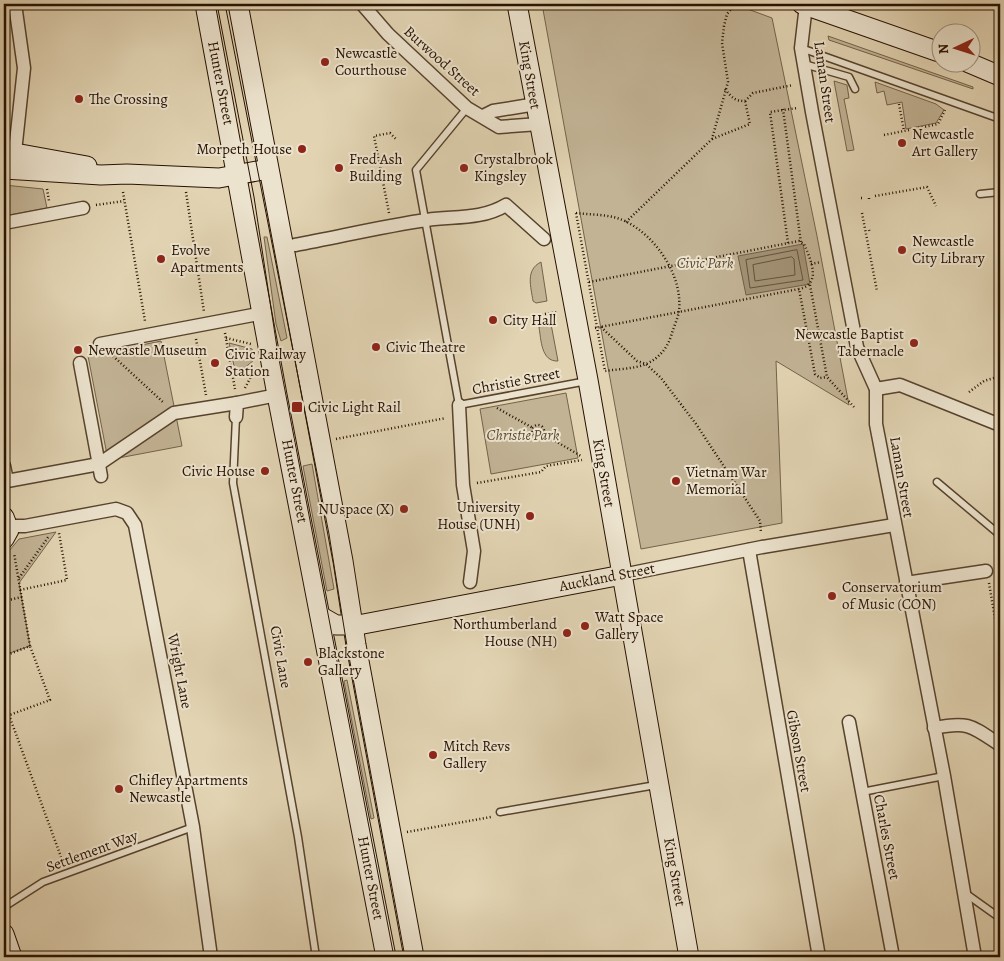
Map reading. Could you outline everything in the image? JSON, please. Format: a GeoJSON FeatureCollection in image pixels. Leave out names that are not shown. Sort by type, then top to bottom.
{"type":"FeatureCollection","features":[{"type":"Feature","properties":{"kind":"main road","name":"Hunter Street"},"geometry":{"type":"LineString","coordinates":[[205,4],[386,957]]}},
{"type":"Feature","properties":{"kind":"main road","name":"Hunter Street"},"geometry":{"type":"LineString","coordinates":[[238,4],[343,561],[353,626],[414,957]]}},
{"type":"Feature","properties":{"kind":"main road","name":"King Street"},"geometry":{"type":"LineString","coordinates":[[517,4],[588,380],[688,953]]}},
{"type":"Feature","properties":{"kind":"main road"},"geometry":{"type":"LineString","coordinates":[[804,4],[932,49]]}},
{"type":"Feature","properties":{"kind":"main road"},"geometry":{"type":"LineString","coordinates":[[982,68],[1000,76]]}},
{"type":"Feature","properties":{"kind":"main road"},"geometry":{"type":"LineString","coordinates":[[9,161],[101,175],[127,174],[219,178],[268,169]]}},
{"type":"Feature","properties":{"kind":"main road","name":"Auckland Street"},"geometry":{"type":"LineString","coordinates":[[322,617],[332,624],[353,626],[622,575]]}},
{"type":"Feature","properties":{"kind":"main road"},"geometry":{"type":"LineString","coordinates":[[4,934],[12,957]]}},
{"type":"Feature","properties":{"kind":"street"},"geometry":{"type":"LineString","coordinates":[[9,161],[24,68],[15,4]]}},
{"type":"Feature","properties":{"kind":"street","name":"Burwood Street"},"geometry":{"type":"LineString","coordinates":[[362,4],[463,113],[483,116],[499,127],[539,124]]}},
{"type":"Feature","properties":{"kind":"street","name":"Laman Street"},"geometry":{"type":"LineString","coordinates":[[804,4],[801,48],[856,347],[876,389],[876,424],[944,776],[975,957]]}},
{"type":"Feature","properties":{"kind":"street","name":"Burwood Street"},"geometry":{"type":"LineString","coordinates":[[483,116],[493,111],[536,104]]}},
{"type":"Feature","properties":{"kind":"street"},"geometry":{"type":"LineString","coordinates":[[295,245],[392,227],[424,219],[473,217],[495,212],[506,205],[544,239]]}},
{"type":"Feature","properties":{"kind":"street"},"geometry":{"type":"LineString","coordinates":[[4,222],[83,208]]}},
{"type":"Feature","properties":{"kind":"street"},"geometry":{"type":"LineString","coordinates":[[100,344],[253,315]]}},
{"type":"Feature","properties":{"kind":"street"},"geometry":{"type":"LineString","coordinates":[[80,363],[100,470]]}},
{"type":"Feature","properties":{"kind":"street"},"geometry":{"type":"LineString","coordinates":[[876,389],[900,385],[1000,425]]}},
{"type":"Feature","properties":{"kind":"street"},"geometry":{"type":"LineString","coordinates":[[4,466],[7,481],[100,470],[174,413],[278,395]]}},
{"type":"Feature","properties":{"kind":"street","name":"Civic Lane"},"geometry":{"type":"LineString","coordinates":[[236,417],[237,403]]}},
{"type":"Feature","properties":{"kind":"street"},"geometry":{"type":"LineString","coordinates":[[460,410],[463,485],[474,551],[470,582]]}},
{"type":"Feature","properties":{"kind":"street","name":"Wright Lane"},"geometry":{"type":"LineString","coordinates":[[7,532],[25,526],[112,509],[124,510],[133,521],[138,535],[193,827],[211,957]]}},
{"type":"Feature","properties":{"kind":"street","name":"Auckland Street"},"geometry":{"type":"LineString","coordinates":[[622,575],[762,547],[894,525]]}},
{"type":"Feature","properties":{"kind":"street","name":"Gibson Street"},"geometry":{"type":"LineString","coordinates":[[748,550],[819,957]]}},
{"type":"Feature","properties":{"kind":"street"},"geometry":{"type":"LineString","coordinates":[[906,583],[986,571]]}},
{"type":"Feature","properties":{"kind":"street","name":"Charles Street"},"geometry":{"type":"LineString","coordinates":[[849,722],[893,957]]}},
{"type":"Feature","properties":{"kind":"street"},"geometry":{"type":"LineString","coordinates":[[934,728],[956,724],[973,726],[1000,745]]}},
{"type":"Feature","properties":{"kind":"lane"},"geometry":{"type":"LineString","coordinates":[[801,48],[1000,119]]}},
{"type":"Feature","properties":{"kind":"lane"},"geometry":{"type":"LineString","coordinates":[[804,64],[849,77],[855,88]]}},
{"type":"Feature","properties":{"kind":"lane","name":"Christie Street"},"geometry":{"type":"LineString","coordinates":[[463,113],[416,170],[460,410],[492,398],[588,380]]}},
{"type":"Feature","properties":{"kind":"lane"},"geometry":{"type":"LineString","coordinates":[[980,194],[1000,192]]}},
{"type":"Feature","properties":{"kind":"lane","name":"Civic Lane"},"geometry":{"type":"LineString","coordinates":[[236,417],[233,484],[298,837],[316,957]]}},
{"type":"Feature","properties":{"kind":"lane"},"geometry":{"type":"LineString","coordinates":[[937,482],[1000,535]]}},
{"type":"Feature","properties":{"kind":"lane"},"geometry":{"type":"LineString","coordinates":[[862,792],[944,776]]}},
{"type":"Feature","properties":{"kind":"lane"},"geometry":{"type":"LineString","coordinates":[[500,812],[660,784]]}},
{"type":"Feature","properties":{"kind":"lane","name":"Settlement Way"},"geometry":{"type":"LineString","coordinates":[[4,907],[43,882],[193,827]]}},
{"type":"Feature","properties":{"kind":"lane"},"geometry":{"type":"LineString","coordinates":[[964,892],[1000,918]]}},
{"type":"Feature","properties":{"kind":"path"},"geometry":{"type":"LineString","coordinates":[[712,139],[728,82],[722,43],[727,14],[734,4]]}},
{"type":"Feature","properties":{"kind":"path"},"geometry":{"type":"LineString","coordinates":[[998,50],[1000,40]]}},
{"type":"Feature","properties":{"kind":"path"},"geometry":{"type":"LineString","coordinates":[[746,101],[753,93],[793,85]]}},
{"type":"Feature","properties":{"kind":"path"},"geometry":{"type":"LineString","coordinates":[[725,89],[732,99],[746,101]]}},
{"type":"Feature","properties":{"kind":"path"},"geometry":{"type":"LineString","coordinates":[[626,222],[712,139],[750,124],[746,101]]}},
{"type":"Feature","properties":{"kind":"path"},"geometry":{"type":"LineString","coordinates":[[899,104],[904,131]]}},
{"type":"Feature","properties":{"kind":"path"},"geometry":{"type":"LineString","coordinates":[[884,135],[938,124],[946,110],[940,106]]}},
{"type":"Feature","properties":{"kind":"path"},"geometry":{"type":"LineString","coordinates":[[788,243],[770,112],[797,108]]}},
{"type":"Feature","properties":{"kind":"path"},"geometry":{"type":"LineString","coordinates":[[783,109],[802,243],[811,264],[812,282],[810,285],[828,377],[854,407]]}},
{"type":"Feature","properties":{"kind":"path"},"geometry":{"type":"LineString","coordinates":[[392,227],[374,136],[390,133],[396,139]]}},
{"type":"Feature","properties":{"kind":"path"},"geometry":{"type":"LineString","coordinates":[[875,196],[927,186],[936,206]]}},
{"type":"Feature","properties":{"kind":"path"},"geometry":{"type":"LineString","coordinates":[[123,192],[148,335]]}},
{"type":"Feature","properties":{"kind":"path"},"geometry":{"type":"LineString","coordinates":[[184,194],[206,324]]}},
{"type":"Feature","properties":{"kind":"path"},"geometry":{"type":"LineString","coordinates":[[83,208],[124,201]]}},
{"type":"Feature","properties":{"kind":"path"},"geometry":{"type":"LineString","coordinates":[[605,371],[646,364],[667,347],[679,312],[678,290],[670,267],[660,251],[644,234],[626,222],[612,217],[576,213],[588,282],[670,267],[788,243],[802,243]]}},
{"type":"Feature","properties":{"kind":"path"},"geometry":{"type":"LineString","coordinates":[[862,213],[869,259],[877,291]]}},
{"type":"Feature","properties":{"kind":"path"},"geometry":{"type":"LineString","coordinates":[[811,264],[821,262]]}},
{"type":"Feature","properties":{"kind":"path"},"geometry":{"type":"LineString","coordinates":[[579,331],[798,289],[810,285]]}},
{"type":"Feature","properties":{"kind":"path"},"geometry":{"type":"LineString","coordinates":[[798,289],[816,374],[820,378],[828,377]]}},
{"type":"Feature","properties":{"kind":"path"},"geometry":{"type":"LineString","coordinates":[[538,315],[557,312]]}},
{"type":"Feature","properties":{"kind":"path"},"geometry":{"type":"LineString","coordinates":[[222,321],[237,403]]}},
{"type":"Feature","properties":{"kind":"path"},"geometry":{"type":"LineString","coordinates":[[193,326],[208,407]]}},
{"type":"Feature","properties":{"kind":"path"},"geometry":{"type":"LineString","coordinates":[[602,327],[637,361],[646,364],[661,378],[696,424],[760,521],[762,547]]}},
{"type":"Feature","properties":{"kind":"path"},"geometry":{"type":"LineString","coordinates":[[226,338],[259,346]]}},
{"type":"Feature","properties":{"kind":"path"},"geometry":{"type":"LineString","coordinates":[[100,344],[174,413]]}},
{"type":"Feature","properties":{"kind":"path"},"geometry":{"type":"LineString","coordinates":[[237,403],[257,365]]}},
{"type":"Feature","properties":{"kind":"path"},"geometry":{"type":"LineString","coordinates":[[969,392],[984,381],[998,377]]}},
{"type":"Feature","properties":{"kind":"path"},"geometry":{"type":"LineString","coordinates":[[463,485],[541,472],[546,466],[581,458],[543,434],[542,427],[533,428],[494,406],[492,398]]}},
{"type":"Feature","properties":{"kind":"path"},"geometry":{"type":"LineString","coordinates":[[332,439],[460,410]]}},
{"type":"Feature","properties":{"kind":"path"},"geometry":{"type":"LineString","coordinates":[[533,428],[534,436],[540,437],[543,434]]}},
{"type":"Feature","properties":{"kind":"path"},"geometry":{"type":"LineString","coordinates":[[20,590],[67,580],[58,531],[56,532]]}},
{"type":"Feature","properties":{"kind":"path"},"geometry":{"type":"LineString","coordinates":[[4,717],[50,700],[30,646],[18,578],[7,532]]}},
{"type":"Feature","properties":{"kind":"path"},"geometry":{"type":"LineString","coordinates":[[18,578],[52,532],[42,534]]}},
{"type":"Feature","properties":{"kind":"path"},"geometry":{"type":"LineString","coordinates":[[986,571],[1000,648]]}},
{"type":"Feature","properties":{"kind":"path"},"geometry":{"type":"LineString","coordinates":[[4,601],[22,598]]}},
{"type":"Feature","properties":{"kind":"path"},"geometry":{"type":"LineString","coordinates":[[4,656],[30,646]]}},
{"type":"Feature","properties":{"kind":"path"},"geometry":{"type":"LineString","coordinates":[[9,715],[60,857]]}},
{"type":"Feature","properties":{"kind":"path"},"geometry":{"type":"LineString","coordinates":[[406,832],[491,816],[500,812]]}},
{"type":"Feature","properties":{"kind":"green space","name":"Civic Park"},"geometry":{"type":"Polygon","coordinates":[[[542,4],[734,4],[772,18],[817,236],[849,405],[776,361],[782,523],[641,549],[542,4]]]}},
{"type":"Feature","properties":{"kind":"green space"},"geometry":{"type":"Polygon","coordinates":[[[828,36],[973,87],[973,89],[829,40],[828,36]]]}},
{"type":"Feature","properties":{"kind":"green space"},"geometry":{"type":"Polygon","coordinates":[[[834,81],[847,85],[849,98],[844,99],[854,150],[847,151],[834,81]]]}},
{"type":"Feature","properties":{"kind":"green space"},"geometry":{"type":"Polygon","coordinates":[[[875,82],[936,104],[944,110],[936,123],[906,129],[902,102],[887,105],[884,91],[877,93],[875,82]]]}},
{"type":"Feature","properties":{"kind":"green space"},"geometry":{"type":"Polygon","coordinates":[[[4,185],[43,189],[47,208],[4,216],[4,185]]]}},
{"type":"Feature","properties":{"kind":"green space"},"geometry":{"type":"Polygon","coordinates":[[[264,237],[267,237],[287,338],[281,341],[276,324],[264,237]]]}},
{"type":"Feature","properties":{"kind":"green space"},"geometry":{"type":"Polygon","coordinates":[[[541,262],[547,301],[536,303],[533,301],[530,279],[536,265],[541,262]]]}},
{"type":"Feature","properties":{"kind":"green space"},"geometry":{"type":"Polygon","coordinates":[[[551,324],[558,361],[548,358],[541,343],[539,327],[551,324]]]}},
{"type":"Feature","properties":{"kind":"green space"},"geometry":{"type":"Polygon","coordinates":[[[161,341],[182,446],[108,460],[88,356],[161,341]]]}},
{"type":"Feature","properties":{"kind":"green space"},"geometry":{"type":"Polygon","coordinates":[[[229,343],[252,349],[254,360],[236,375],[229,343]]]}},
{"type":"Feature","properties":{"kind":"green space","name":"Christie Park"},"geometry":{"type":"Polygon","coordinates":[[[566,393],[578,458],[491,474],[480,409],[566,393]]]}},
{"type":"Feature","properties":{"kind":"green space"},"geometry":{"type":"Polygon","coordinates":[[[312,464],[334,589],[327,591],[303,466],[312,464]]]}},
{"type":"Feature","properties":{"kind":"green space"},"geometry":{"type":"Polygon","coordinates":[[[56,532],[19,583],[30,646],[4,655],[4,557],[19,539],[56,532]]]}},
{"type":"Feature","properties":{"kind":"green space"},"geometry":{"type":"Polygon","coordinates":[[[347,680],[374,818],[371,819],[344,681],[347,680]]]}},
{"type":"Feature","properties":{"kind":"water"},"geometry":{"type":"Polygon","coordinates":[[[803,244],[810,284],[746,295],[738,256],[803,244]]]}},
{"type":"Feature","properties":{"kind":"tram line"},"geometry":{"type":"LineString","coordinates":[[217,4],[254,197],[278,354],[394,957]]}},
{"type":"Feature","properties":{"kind":"tram line"},"geometry":{"type":"LineString","coordinates":[[225,4],[329,534],[347,646],[405,957]]}},
{"type":"Feature","properties":{"kind":"place","name":"Newcastle Courthouse"},"geometry":{"type":"Point","coordinates":[325,62]}},
{"type":"Feature","properties":{"kind":"place","name":"The Crossing"},"geometry":{"type":"Point","coordinates":[79,99]}},
{"type":"Feature","properties":{"kind":"place","name":"Newcastle Art Gallery"},"geometry":{"type":"Point","coordinates":[902,143]}},
{"type":"Feature","properties":{"kind":"place","name":"Morpeth House"},"geometry":{"type":"Point","coordinates":[302,149]}},
{"type":"Feature","properties":{"kind":"place","name":"Fred Ash Building"},"geometry":{"type":"Point","coordinates":[339,168]}},
{"type":"Feature","properties":{"kind":"place","name":"Crystalbrook Kingsley"},"geometry":{"type":"Point","coordinates":[464,168]}},
{"type":"Feature","properties":{"kind":"place","name":"Newcastle City Library"},"geometry":{"type":"Point","coordinates":[902,250]}},
{"type":"Feature","properties":{"kind":"place","name":"Evolve Apartments"},"geometry":{"type":"Point","coordinates":[161,259]}},
{"type":"Feature","properties":{"kind":"place","name":"City Hall"},"geometry":{"type":"Point","coordinates":[493,320]}},
{"type":"Feature","properties":{"kind":"place","name":"Newcastle Baptist Tabernacle"},"geometry":{"type":"Point","coordinates":[914,343]}},
{"type":"Feature","properties":{"kind":"place","name":"Civic Theatre"},"geometry":{"type":"Point","coordinates":[376,347]}},
{"type":"Feature","properties":{"kind":"place","name":"Newcastle Museum"},"geometry":{"type":"Point","coordinates":[78,350]}},
{"type":"Feature","properties":{"kind":"place","name":"Civic Railway Station"},"geometry":{"type":"Point","coordinates":[215,363]}},
{"type":"Feature","properties":{"kind":"place","name":"Civic Light Rail"},"geometry":{"type":"Point","coordinates":[297,407]}},
{"type":"Feature","properties":{"kind":"place","name":"Civic House"},"geometry":{"type":"Point","coordinates":[265,471]}},
{"type":"Feature","properties":{"kind":"place","name":"Vietnam War Memorial"},"geometry":{"type":"Point","coordinates":[676,481]}},
{"type":"Feature","properties":{"kind":"place","name":"NUspace (X)"},"geometry":{"type":"Point","coordinates":[404,509]}},
{"type":"Feature","properties":{"kind":"place","name":"University House (UNH)"},"geometry":{"type":"Point","coordinates":[530,516]}},
{"type":"Feature","properties":{"kind":"place","name":"Conservatorium of Music (CON)"},"geometry":{"type":"Point","coordinates":[832,596]}},
{"type":"Feature","properties":{"kind":"place","name":"Watt Space Gallery"},"geometry":{"type":"Point","coordinates":[585,626]}},
{"type":"Feature","properties":{"kind":"place","name":"Northumberland House (NH)"},"geometry":{"type":"Point","coordinates":[567,633]}},
{"type":"Feature","properties":{"kind":"place","name":"Blackstone Gallery"},"geometry":{"type":"Point","coordinates":[308,662]}},
{"type":"Feature","properties":{"kind":"place","name":"Mitch Revs Gallery"},"geometry":{"type":"Point","coordinates":[433,755]}},
{"type":"Feature","properties":{"kind":"place","name":"Chifley Apartments Newcastle"},"geometry":{"type":"Point","coordinates":[119,789]}}]}
